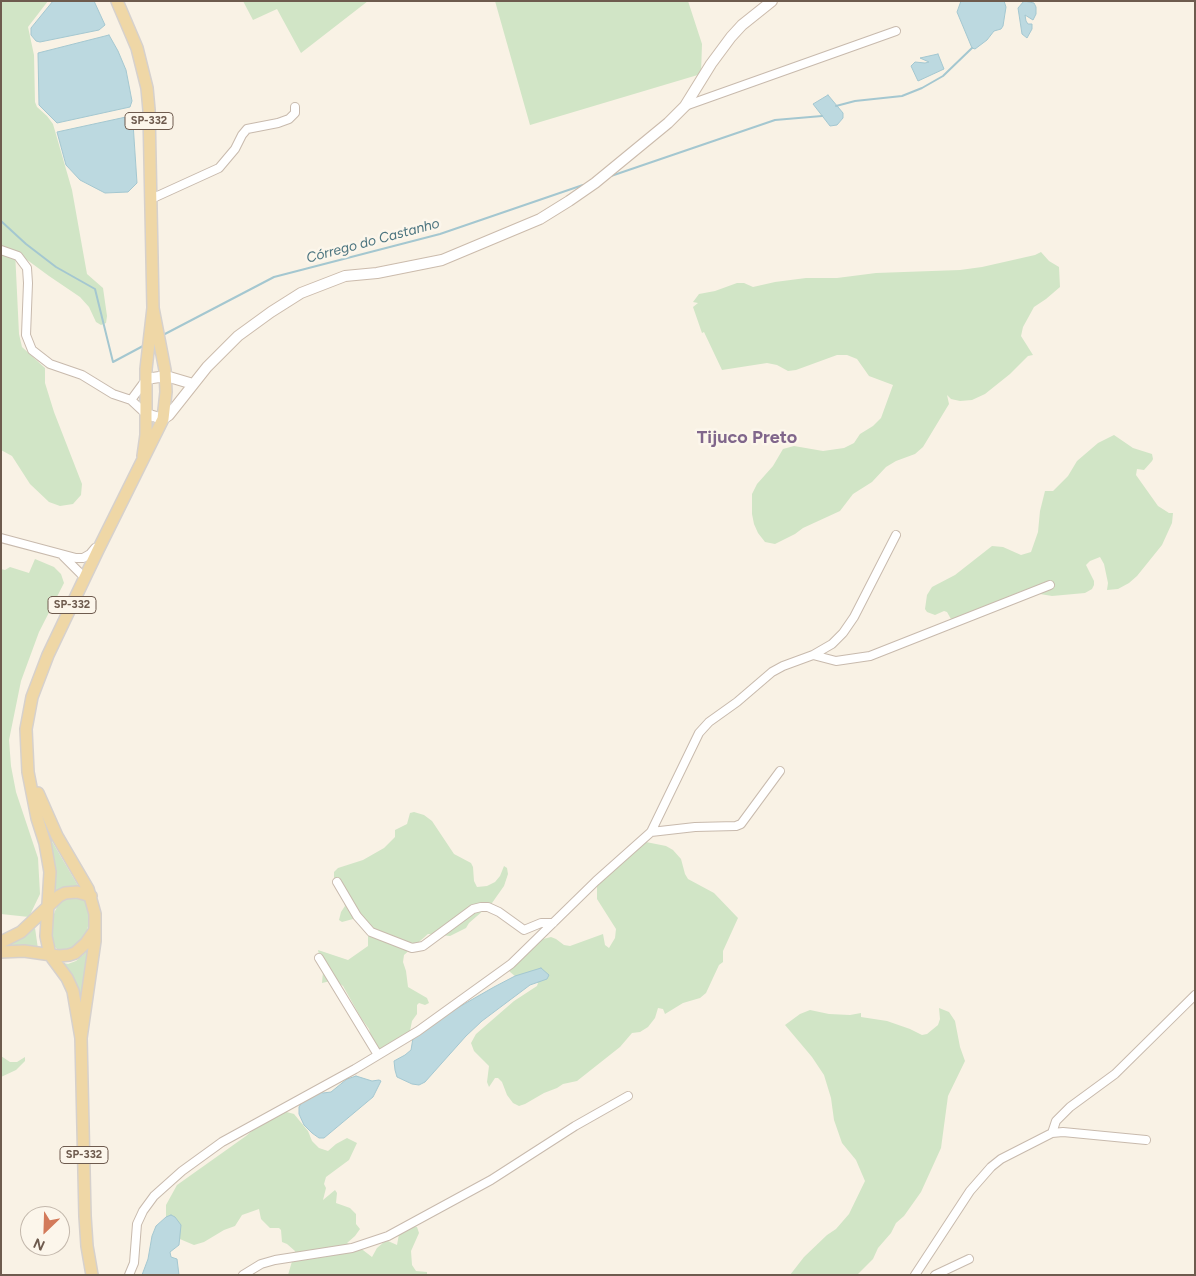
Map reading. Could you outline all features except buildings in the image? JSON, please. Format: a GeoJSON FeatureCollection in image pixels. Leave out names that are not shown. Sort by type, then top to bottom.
{"type":"FeatureCollection","features":[{"type":"Feature","properties":{"kind":"main road","name":"SP-332"},"geometry":{"type":"LineString","coordinates":[[117,1],[137,48],[147,88],[153,308],[146,379],[146,435],[140,464]]}},
{"type":"Feature","properties":{"kind":"main road"},"geometry":{"type":"LineString","coordinates":[[146,414],[164,419],[193,384],[238,336],[270,312],[302,293],[344,276],[376,273],[442,260],[540,219],[595,183],[668,123],[685,106],[711,64],[731,37],[766,3]]}},
{"type":"Feature","properties":{"kind":"main road","name":"SP-332"},"geometry":{"type":"LineString","coordinates":[[82,1038],[71,985],[50,954],[46,936],[50,881],[49,862],[31,790],[27,764],[26,729],[32,698],[48,655],[106,532],[164,419],[166,376],[153,308]]}},
{"type":"Feature","properties":{"kind":"main road"},"geometry":{"type":"LineString","coordinates":[[146,379],[166,376],[193,384]]}},
{"type":"Feature","properties":{"kind":"main road","name":"SP-332"},"geometry":{"type":"LineString","coordinates":[[27,753],[35,788],[57,836],[82,876],[94,908],[96,926],[82,1038],[85,1216],[87,1246],[92,1275]]}},
{"type":"Feature","properties":{"kind":"main road"},"geometry":{"type":"LineString","coordinates":[[1,942],[21,932],[55,899],[65,893],[77,892],[91,896]]}},
{"type":"Feature","properties":{"kind":"main road"},"geometry":{"type":"LineString","coordinates":[[1,952],[24,951],[64,956],[75,953],[86,944],[96,926]]}},
{"type":"Feature","properties":{"kind":"street"},"geometry":{"type":"LineString","coordinates":[[685,106],[896,31]]}},
{"type":"Feature","properties":{"kind":"street"},"geometry":{"type":"LineString","coordinates":[[151,199],[219,168],[235,149],[247,129],[289,119],[295,113],[295,107]]}},
{"type":"Feature","properties":{"kind":"street"},"geometry":{"type":"LineString","coordinates":[[1,250],[18,256],[26,268],[28,284],[26,335],[32,350],[50,364],[82,374],[113,394],[131,400],[146,414]]}},
{"type":"Feature","properties":{"kind":"street"},"geometry":{"type":"LineString","coordinates":[[131,400],[146,379]]}},
{"type":"Feature","properties":{"kind":"street"},"geometry":{"type":"LineString","coordinates":[[1,538],[76,558],[83,558],[97,547],[106,532]]}},
{"type":"Feature","properties":{"kind":"street"},"geometry":{"type":"LineString","coordinates":[[129,1275],[134,1263],[138,1224],[143,1212],[154,1196],[182,1171],[236,1133],[288,1107],[418,1031],[511,964],[596,881],[651,832],[699,733],[709,722],[737,702],[772,672],[813,655],[832,644],[843,633],[854,617],[896,535]]}},
{"type":"Feature","properties":{"kind":"street"},"geometry":{"type":"LineString","coordinates":[[62,554],[85,578]]}},
{"type":"Feature","properties":{"kind":"street"},"geometry":{"type":"LineString","coordinates":[[813,655],[836,661],[870,656],[1050,585]]}},
{"type":"Feature","properties":{"kind":"street"},"geometry":{"type":"LineString","coordinates":[[651,832],[742,824],[780,770]]}},
{"type":"Feature","properties":{"kind":"street"},"geometry":{"type":"LineString","coordinates":[[337,882],[357,916],[371,932],[412,948],[423,946],[473,909],[481,907],[488,907],[499,912],[524,930],[542,923],[553,923]]}},
{"type":"Feature","properties":{"kind":"street"},"geometry":{"type":"LineString","coordinates":[[319,958],[378,1055]]}},
{"type":"Feature","properties":{"kind":"street"},"geometry":{"type":"LineString","coordinates":[[1052,1133],[1056,1121],[1070,1107],[1115,1074],[1195,995]]}},
{"type":"Feature","properties":{"kind":"street"},"geometry":{"type":"LineString","coordinates":[[243,1275],[261,1264],[275,1260],[352,1248],[388,1236],[491,1180],[575,1126],[628,1096]]}},
{"type":"Feature","properties":{"kind":"street"},"geometry":{"type":"LineString","coordinates":[[915,1275],[970,1191],[991,1167],[1002,1159],[1052,1133],[1078,1133],[1146,1140]]}},
{"type":"Feature","properties":{"kind":"street"},"geometry":{"type":"LineString","coordinates":[[936,1275],[969,1259]]}},
{"type":"Feature","properties":{"kind":"green space"},"geometry":{"type":"Polygon","coordinates":[[[1,1],[48,1],[28,27],[34,55],[35,102],[37,107],[53,124],[72,190],[87,274],[103,288],[107,316],[106,323],[101,325],[96,322],[89,307],[80,297],[15,251],[19,334],[22,347],[45,368],[45,383],[54,412],[82,484],[81,495],[73,504],[60,506],[49,502],[30,484],[12,456],[1,450],[1,1]]]}},
{"type":"Feature","properties":{"kind":"green space"},"geometry":{"type":"Polygon","coordinates":[[[243,1],[368,1],[301,53],[277,9],[253,20],[243,1]]]}},
{"type":"Feature","properties":{"kind":"green space"},"geometry":{"type":"Polygon","coordinates":[[[495,1],[688,1],[702,44],[701,74],[530,125],[495,1]]]}},
{"type":"Feature","properties":{"kind":"green space"},"geometry":{"type":"Polygon","coordinates":[[[1041,252],[1049,261],[1059,267],[1060,287],[1034,307],[1023,327],[1021,336],[1033,355],[1028,356],[1010,374],[985,394],[972,400],[960,401],[951,399],[947,395],[949,404],[923,447],[915,454],[886,467],[872,482],[853,494],[840,511],[803,528],[775,544],[765,542],[754,524],[752,494],[757,484],[773,466],[783,449],[794,446],[823,451],[844,448],[854,443],[860,434],[873,426],[881,418],[893,385],[869,376],[857,359],[847,355],[837,355],[796,370],[788,371],[777,365],[767,363],[722,370],[704,332],[702,333],[693,307],[698,303],[693,302],[699,294],[715,291],[737,283],[744,283],[753,287],[806,278],[837,278],[876,273],[960,270],[982,267],[1041,252]]]}},
{"type":"Feature","properties":{"kind":"green space"},"geometry":{"type":"Polygon","coordinates":[[[1114,435],[1133,448],[1152,454],[1152,461],[1144,470],[1137,469],[1136,475],[1158,506],[1169,513],[1173,513],[1172,523],[1162,545],[1137,576],[1118,589],[1107,590],[1108,583],[1104,564],[1100,557],[1086,565],[1094,585],[1092,589],[1085,593],[1052,596],[1022,591],[951,619],[947,612],[944,611],[935,615],[927,612],[925,609],[927,595],[932,587],[955,575],[992,546],[1003,547],[1021,555],[1031,552],[1038,532],[1040,511],[1045,491],[1053,491],[1068,476],[1077,461],[1098,443],[1114,435]]]}},
{"type":"Feature","properties":{"kind":"green space"},"geometry":{"type":"Polygon","coordinates":[[[35,559],[54,567],[61,574],[64,583],[39,632],[21,681],[9,740],[16,792],[38,858],[40,894],[29,917],[1,914],[1,569],[5,570],[10,567],[29,573],[35,559]]]}},
{"type":"Feature","properties":{"kind":"green space"},"geometry":{"type":"Polygon","coordinates":[[[414,812],[424,815],[432,821],[454,854],[471,863],[477,887],[487,886],[495,882],[504,866],[507,868],[508,874],[504,886],[492,903],[469,923],[466,928],[450,936],[428,934],[404,955],[403,962],[408,987],[427,998],[429,1003],[425,1005],[419,1003],[417,1005],[417,1014],[406,1036],[378,1052],[369,1029],[343,986],[335,980],[322,983],[323,972],[318,950],[348,960],[368,946],[368,933],[363,921],[353,919],[342,922],[339,920],[345,906],[340,886],[334,878],[334,872],[338,868],[363,860],[384,848],[395,837],[395,830],[407,824],[410,813],[414,812]]]}},
{"type":"Feature","properties":{"kind":"green space"},"geometry":{"type":"Polygon","coordinates":[[[47,833],[80,889],[53,893],[47,833]]]}},
{"type":"Feature","properties":{"kind":"green space"},"geometry":{"type":"Polygon","coordinates":[[[646,842],[666,846],[673,850],[681,859],[688,879],[714,893],[738,918],[723,951],[723,962],[719,965],[706,993],[700,998],[683,1003],[665,1014],[663,1009],[658,1008],[655,1018],[648,1027],[640,1032],[632,1033],[620,1047],[577,1081],[563,1084],[519,1106],[513,1103],[507,1095],[502,1082],[498,1078],[495,1078],[489,1087],[487,1082],[489,1066],[474,1051],[471,1043],[476,1034],[514,1001],[537,986],[538,983],[536,981],[516,977],[509,971],[511,966],[534,944],[551,937],[564,945],[570,946],[603,934],[605,945],[609,948],[615,938],[616,929],[597,899],[597,886],[639,844],[646,842]]]}},
{"type":"Feature","properties":{"kind":"green space"},"geometry":{"type":"Polygon","coordinates":[[[70,895],[82,896],[90,910],[89,921],[86,937],[73,950],[64,952],[58,950],[53,945],[49,929],[59,903],[70,895]]]}},
{"type":"Feature","properties":{"kind":"green space"},"geometry":{"type":"Polygon","coordinates":[[[35,928],[38,949],[1,947],[17,939],[35,928]]]}},
{"type":"Feature","properties":{"kind":"green space"},"geometry":{"type":"Polygon","coordinates":[[[90,949],[80,1010],[59,962],[68,964],[76,961],[90,949]]]}},
{"type":"Feature","properties":{"kind":"green space"},"geometry":{"type":"Polygon","coordinates":[[[939,1008],[949,1012],[955,1021],[965,1061],[948,1096],[941,1148],[921,1192],[878,1248],[873,1259],[857,1275],[790,1275],[804,1257],[836,1229],[849,1214],[865,1181],[856,1160],[842,1143],[834,1120],[831,1098],[824,1075],[812,1057],[785,1025],[800,1014],[810,1010],[829,1014],[850,1015],[861,1013],[861,1017],[887,1021],[922,1035],[927,1034],[938,1025],[940,1019],[939,1008]]]}},
{"type":"Feature","properties":{"kind":"green space"},"geometry":{"type":"Polygon","coordinates":[[[1,1056],[10,1062],[17,1062],[25,1057],[25,1061],[16,1070],[1,1077],[1,1056]]]}},
{"type":"Feature","properties":{"kind":"green space"},"geometry":{"type":"Polygon","coordinates":[[[283,1111],[294,1114],[319,1148],[328,1151],[347,1138],[357,1143],[349,1160],[326,1177],[324,1184],[326,1188],[323,1200],[335,1190],[337,1193],[336,1203],[350,1208],[356,1214],[356,1224],[360,1229],[347,1243],[359,1247],[372,1257],[377,1248],[384,1242],[388,1241],[397,1245],[399,1234],[410,1226],[417,1227],[419,1233],[411,1251],[412,1265],[416,1271],[427,1272],[427,1275],[288,1275],[295,1251],[282,1242],[281,1230],[279,1228],[270,1228],[261,1219],[259,1209],[242,1215],[235,1226],[204,1242],[194,1245],[175,1237],[166,1226],[166,1205],[177,1185],[254,1129],[283,1111]]]}},
{"type":"Feature","properties":{"kind":"water"},"geometry":{"type":"Polygon","coordinates":[[[53,1],[94,1],[105,25],[99,30],[40,42],[36,41],[31,35],[31,28],[53,1]]]}},
{"type":"Feature","properties":{"kind":"water"},"geometry":{"type":"Polygon","coordinates":[[[961,1],[1004,1],[1006,7],[1001,29],[994,31],[987,40],[975,49],[972,48],[957,12],[961,1]]]}},
{"type":"Feature","properties":{"kind":"water"},"geometry":{"type":"Polygon","coordinates":[[[1024,1],[1034,3],[1036,7],[1036,14],[1033,20],[1025,15],[1028,24],[1032,24],[1032,29],[1027,38],[1022,34],[1018,8],[1024,1]]]}},
{"type":"Feature","properties":{"kind":"water"},"geometry":{"type":"Polygon","coordinates":[[[109,35],[126,70],[132,101],[130,107],[57,123],[39,105],[38,53],[109,35]]]}},
{"type":"Feature","properties":{"kind":"water"},"geometry":{"type":"Polygon","coordinates":[[[938,54],[944,69],[918,81],[911,66],[915,62],[929,62],[920,58],[938,54]]]}},
{"type":"Feature","properties":{"kind":"water"},"geometry":{"type":"Polygon","coordinates":[[[828,95],[843,113],[843,118],[837,125],[830,126],[813,104],[828,95]]]}},
{"type":"Feature","properties":{"kind":"water"},"geometry":{"type":"Polygon","coordinates":[[[126,117],[133,123],[137,183],[128,192],[105,193],[80,180],[66,165],[57,132],[126,117]]]}},
{"type":"Feature","properties":{"kind":"water"},"geometry":{"type":"Polygon","coordinates":[[[541,968],[549,975],[547,979],[530,985],[482,1021],[425,1082],[419,1085],[412,1084],[397,1077],[394,1061],[411,1050],[413,1038],[452,1011],[494,987],[515,976],[541,968]]]}},
{"type":"Feature","properties":{"kind":"water"},"geometry":{"type":"Polygon","coordinates":[[[356,1076],[372,1081],[381,1081],[373,1097],[324,1138],[319,1138],[304,1125],[299,1114],[299,1107],[303,1100],[319,1091],[323,1093],[331,1092],[347,1079],[356,1076]]]}},
{"type":"Feature","properties":{"kind":"water"},"geometry":{"type":"Polygon","coordinates":[[[171,1215],[181,1225],[179,1245],[170,1252],[171,1257],[177,1259],[179,1275],[142,1275],[156,1226],[171,1215]]]}},
{"type":"Feature","properties":{"kind":"waterway","name":"Córrego do Castanho"},"geometry":{"type":"LineString","coordinates":[[836,106],[855,101],[902,96],[922,88],[943,76],[972,48]]}},
{"type":"Feature","properties":{"kind":"waterway","name":"Córrego do Castanho"},"geometry":{"type":"LineString","coordinates":[[611,176],[775,120],[822,116]]}},
{"type":"Feature","properties":{"kind":"waterway","name":"Córrego do Castanho"},"geometry":{"type":"LineString","coordinates":[[163,335],[274,277],[440,234],[583,185]]}},
{"type":"Feature","properties":{"kind":"waterway","name":"Córrego do Castanho"},"geometry":{"type":"LineString","coordinates":[[1,221],[26,244],[56,267],[95,289],[113,362],[143,346]]}},
{"type":"Feature","properties":{"kind":"district","name":"Tijuco Preto"},"geometry":{"type":"Point","coordinates":[747,438]}}]}
